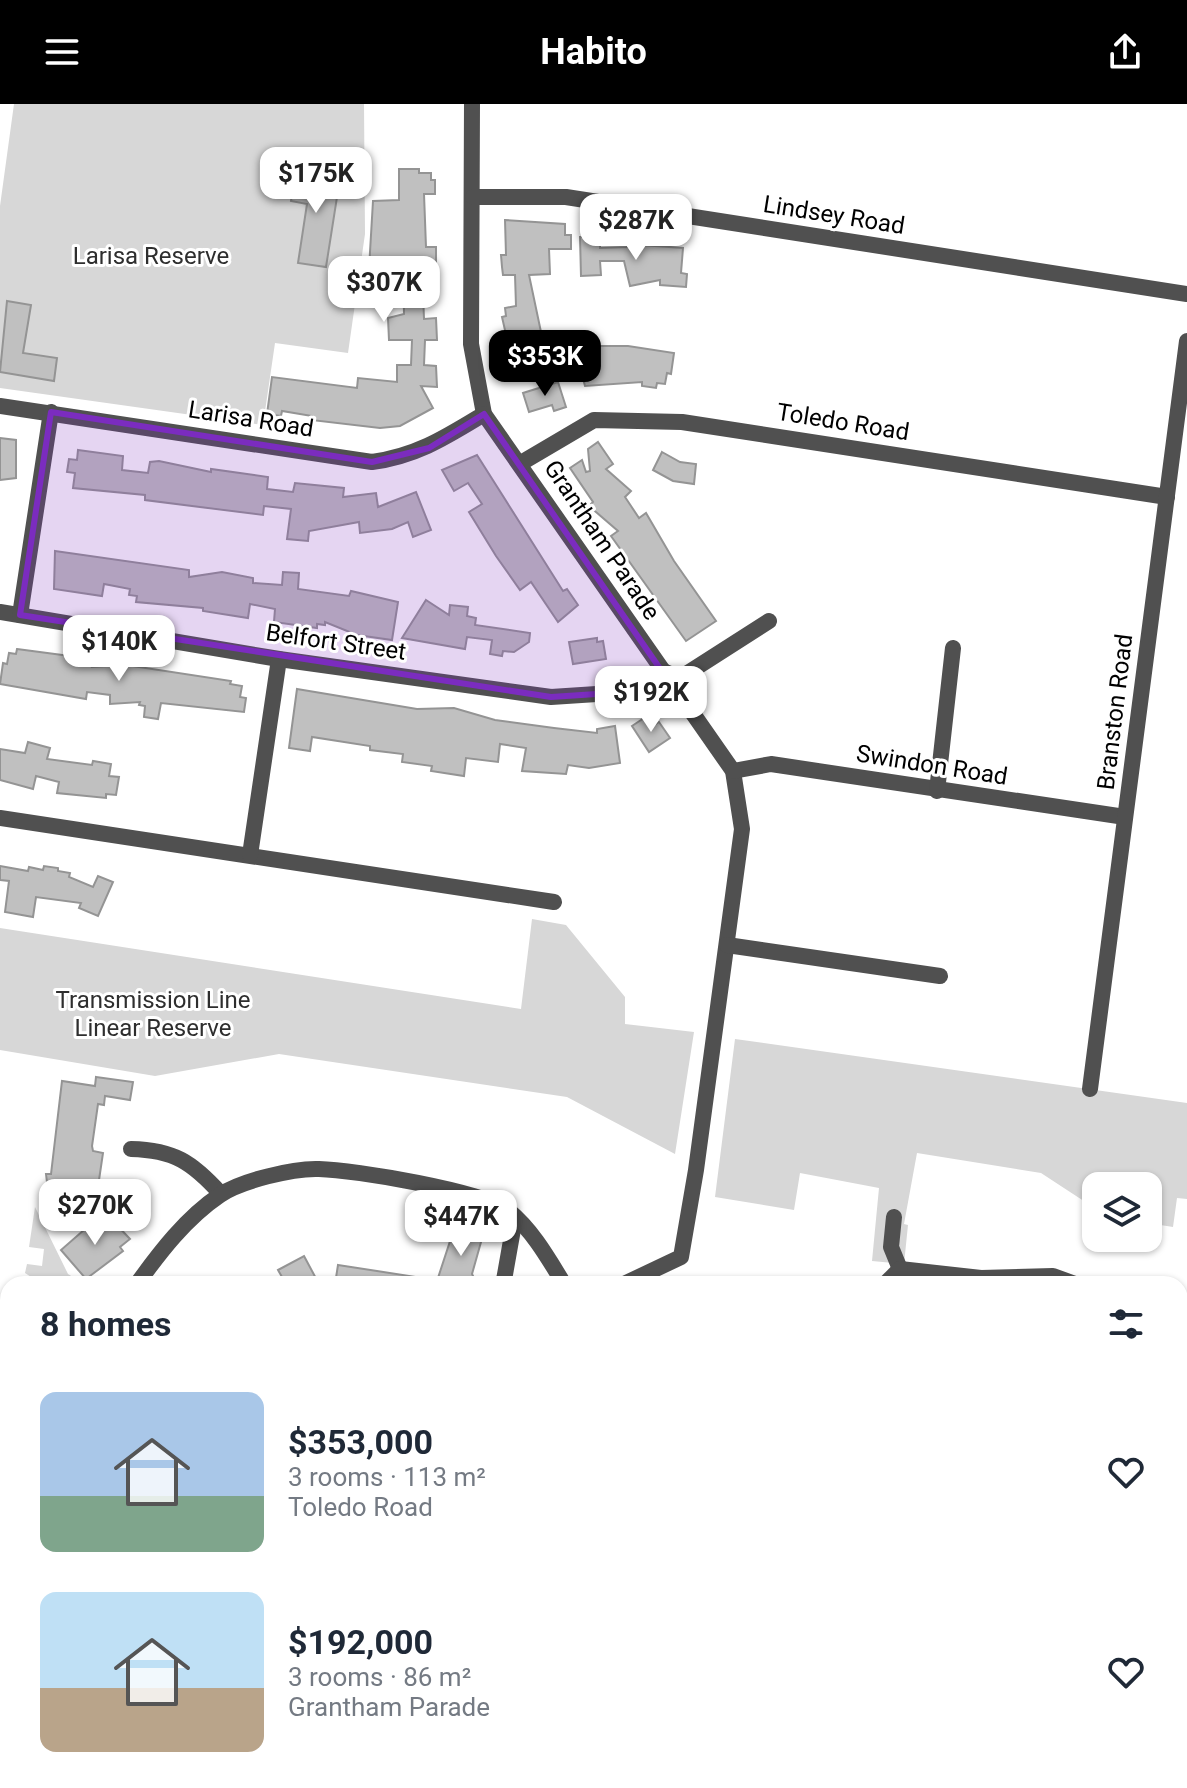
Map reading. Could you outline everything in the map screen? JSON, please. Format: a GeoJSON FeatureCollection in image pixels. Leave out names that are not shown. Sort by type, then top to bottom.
{"type":"FeatureCollection","features":[{"type":"Feature","properties":{"kind":"street","name":"Grantham Parade"},"geometry":{"type":"LineString","coordinates":[[472,104],[471,344],[484,414],[733,771],[742,829],[681,1257],[641,1276]]}},
{"type":"Feature","properties":{"kind":"street","name":"Lindsey Road"},"geometry":{"type":"LineString","coordinates":[[473,197],[566,197],[1187,294]]}},
{"type":"Feature","properties":{"kind":"street","name":"Branston Road"},"geometry":{"type":"LineString","coordinates":[[1090,1089],[1167,497],[1183,408],[1187,341]]}},
{"type":"Feature","properties":{"kind":"street","name":"Larisa Road"},"geometry":{"type":"LineString","coordinates":[[0,406],[372,462],[403,458],[429,448],[484,414]]}},
{"type":"Feature","properties":{"kind":"street"},"geometry":{"type":"LineString","coordinates":[[20,615],[51,412]]}},
{"type":"Feature","properties":{"kind":"street","name":"Toledo Road"},"geometry":{"type":"LineString","coordinates":[[521,463],[594,420],[631,418],[682,422],[1167,497]]}},
{"type":"Feature","properties":{"kind":"street","name":"Belfort Street"},"geometry":{"type":"LineString","coordinates":[[0,612],[279,659],[551,697],[612,693],[661,670]]}},
{"type":"Feature","properties":{"kind":"street"},"geometry":{"type":"LineString","coordinates":[[661,670],[680,678],[769,621]]}},
{"type":"Feature","properties":{"kind":"street"},"geometry":{"type":"LineString","coordinates":[[937,791],[953,648]]}},
{"type":"Feature","properties":{"kind":"street"},"geometry":{"type":"LineString","coordinates":[[250,855],[279,659]]}},
{"type":"Feature","properties":{"kind":"street","name":"Swindon Road"},"geometry":{"type":"LineString","coordinates":[[733,771],[771,764],[1125,817]]}},
{"type":"Feature","properties":{"kind":"street"},"geometry":{"type":"LineString","coordinates":[[0,818],[554,902]]}},
{"type":"Feature","properties":{"kind":"street"},"geometry":{"type":"LineString","coordinates":[[727,945],[940,976]]}},
{"type":"Feature","properties":{"kind":"street"},"geometry":{"type":"LineString","coordinates":[[131,1149],[159,1150],[183,1160],[221,1194]]}},
{"type":"Feature","properties":{"kind":"street"},"geometry":{"type":"LineString","coordinates":[[143,1276],[169,1240],[221,1194],[278,1173],[319,1169],[464,1192],[507,1210],[542,1247],[559,1276]]}},
{"type":"Feature","properties":{"kind":"street"},"geometry":{"type":"LineString","coordinates":[[894,1217],[891,1247],[900,1269]]}},
{"type":"Feature","properties":{"kind":"street"},"geometry":{"type":"LineString","coordinates":[[505,1276],[515,1218]]}},
{"type":"Feature","properties":{"kind":"street"},"geometry":{"type":"LineString","coordinates":[[893,1276],[900,1269]]}},
{"type":"Feature","properties":{"kind":"street"},"geometry":{"type":"LineString","coordinates":[[900,1269],[963,1276]]}},
{"type":"Feature","properties":{"kind":"highlighted area"},"geometry":{"type":"Polygon","coordinates":[[[51,412],[372,462],[429,448],[484,414],[661,670],[612,693],[551,697],[20,615],[51,412]]]}},
{"type":"Feature","properties":{"kind":"green space","name":"Larisa Reserve"},"geometry":{"type":"Polygon","coordinates":[[[14,104],[364,104],[365,234],[348,353],[275,343],[263,425],[0,388],[0,206],[14,104]]]}},
{"type":"Feature","properties":{"kind":"green space","name":"Transmission Line Linear Reserve"},"geometry":{"type":"Polygon","coordinates":[[[532,919],[566,925],[625,997],[625,1024],[694,1032],[675,1154],[567,1097],[279,1054],[155,1076],[0,1050],[0,928],[521,1009],[532,919]]]}},
{"type":"Feature","properties":{"kind":"green space"},"geometry":{"type":"Polygon","coordinates":[[[735,1039],[1187,1103],[1187,1199],[1177,1198],[1173,1227],[1162,1225],[1162,1172],[1082,1172],[1082,1200],[1041,1173],[917,1153],[904,1224],[908,1225],[904,1264],[872,1261],[879,1188],[800,1173],[794,1210],[715,1197],[735,1039]]]}},
{"type":"Feature","properties":{"kind":"green space"},"geometry":{"type":"Polygon","coordinates":[[[35,1207],[71,1276],[30,1276],[25,1273],[27,1264],[42,1266],[44,1249],[29,1247],[35,1207]]]}},
{"type":"Feature","properties":{"kind":"building"},"geometry":{"type":"Polygon","coordinates":[[[399,169],[419,169],[419,173],[431,173],[431,180],[435,180],[435,194],[424,194],[426,247],[436,247],[436,293],[423,293],[424,319],[436,318],[437,340],[425,340],[424,365],[436,366],[437,387],[421,386],[433,408],[400,426],[380,428],[311,420],[312,416],[282,411],[281,416],[267,414],[272,377],[357,388],[358,378],[397,382],[397,365],[411,365],[412,340],[389,340],[388,318],[404,314],[403,269],[369,269],[373,201],[399,200],[399,169]]]}},
{"type":"Feature","properties":{"kind":"building"},"geometry":{"type":"Polygon","coordinates":[[[295,171],[340,178],[326,267],[298,263],[307,204],[291,201],[295,171]]]}},
{"type":"Feature","properties":{"kind":"building"},"geometry":{"type":"Polygon","coordinates":[[[505,220],[565,224],[565,235],[571,235],[571,249],[549,249],[550,274],[529,275],[545,351],[531,354],[533,361],[520,364],[518,357],[508,360],[503,340],[507,339],[502,317],[506,316],[505,308],[516,306],[515,275],[503,275],[501,255],[506,255],[505,220]]]}},
{"type":"Feature","properties":{"kind":"building"},"geometry":{"type":"Polygon","coordinates":[[[580,237],[600,237],[600,248],[627,247],[627,244],[683,248],[681,273],[687,274],[686,287],[660,285],[660,280],[630,286],[624,261],[600,261],[601,275],[581,276],[580,237]]]}},
{"type":"Feature","properties":{"kind":"building"},"geometry":{"type":"Polygon","coordinates":[[[7,301],[31,305],[23,353],[57,358],[54,381],[0,372],[7,301]]]}},
{"type":"Feature","properties":{"kind":"building"},"geometry":{"type":"Polygon","coordinates":[[[582,346],[628,346],[674,353],[671,374],[667,373],[665,384],[657,383],[656,388],[642,386],[642,382],[585,386],[578,360],[583,360],[582,346]]]}},
{"type":"Feature","properties":{"kind":"building"},"geometry":{"type":"Polygon","coordinates":[[[558,382],[566,407],[554,411],[552,405],[529,412],[523,393],[558,382]]]}},
{"type":"Feature","properties":{"kind":"building"},"geometry":{"type":"Polygon","coordinates":[[[0,438],[16,440],[16,478],[0,480],[0,438]]]}},
{"type":"Feature","properties":{"kind":"building"},"geometry":{"type":"Polygon","coordinates":[[[598,442],[613,464],[606,469],[631,491],[625,497],[639,518],[646,513],[674,561],[716,621],[686,641],[611,536],[618,531],[589,506],[593,502],[570,468],[582,460],[586,472],[590,471],[588,449],[598,442]]]}},
{"type":"Feature","properties":{"kind":"building"},"geometry":{"type":"Polygon","coordinates":[[[78,450],[123,456],[122,470],[148,473],[150,462],[159,461],[211,472],[211,469],[268,477],[267,489],[293,492],[295,483],[344,488],[343,497],[376,493],[378,507],[416,492],[431,530],[413,537],[408,522],[392,529],[360,533],[359,522],[309,531],[308,541],[287,539],[291,509],[264,506],[263,515],[145,500],[145,495],[73,488],[75,473],[67,472],[69,459],[77,460],[78,450]]]}},
{"type":"Feature","properties":{"kind":"building"},"geometry":{"type":"Polygon","coordinates":[[[662,452],[680,462],[696,464],[694,484],[673,481],[653,470],[662,452]]]}},
{"type":"Feature","properties":{"kind":"building"},"geometry":{"type":"Polygon","coordinates":[[[477,455],[563,591],[567,589],[578,605],[558,622],[531,582],[520,590],[496,556],[469,512],[482,504],[468,483],[454,491],[442,470],[477,455]]]}},
{"type":"Feature","properties":{"kind":"building"},"geometry":{"type":"Polygon","coordinates":[[[55,551],[189,570],[189,577],[222,572],[253,578],[253,583],[282,585],[283,572],[299,573],[298,589],[349,596],[351,591],[398,602],[392,640],[357,635],[325,622],[325,625],[317,624],[317,628],[274,622],[275,609],[250,604],[248,618],[203,611],[203,608],[136,602],[137,596],[129,595],[130,589],[104,584],[102,596],[54,589],[55,551]]]}},
{"type":"Feature","properties":{"kind":"building"},"geometry":{"type":"Polygon","coordinates":[[[426,600],[449,615],[450,605],[468,607],[467,616],[476,618],[475,625],[530,633],[529,642],[514,652],[503,651],[502,656],[490,654],[492,640],[467,637],[465,649],[402,638],[426,600]]]}},
{"type":"Feature","properties":{"kind":"building"},"geometry":{"type":"Polygon","coordinates":[[[597,638],[597,642],[603,641],[606,659],[573,664],[569,642],[597,638]]]}},
{"type":"Feature","properties":{"kind":"building"},"geometry":{"type":"Polygon","coordinates":[[[17,649],[85,658],[93,662],[92,667],[126,665],[231,681],[230,684],[242,686],[240,697],[246,698],[244,712],[161,703],[158,719],[144,717],[145,706],[139,705],[140,702],[110,704],[110,695],[87,692],[86,699],[0,684],[3,663],[7,664],[9,653],[16,654],[17,649]]]}},
{"type":"Feature","properties":{"kind":"building"},"geometry":{"type":"Polygon","coordinates":[[[297,689],[417,709],[454,708],[495,720],[554,728],[597,733],[597,729],[615,726],[620,763],[589,768],[568,765],[566,774],[522,771],[526,748],[500,744],[498,762],[466,758],[464,776],[431,771],[432,766],[402,762],[403,754],[370,750],[370,746],[312,737],[310,751],[289,748],[297,689]]]}},
{"type":"Feature","properties":{"kind":"building"},"geometry":{"type":"Polygon","coordinates":[[[647,716],[654,725],[659,722],[670,738],[649,752],[632,726],[647,716]]]}},
{"type":"Feature","properties":{"kind":"building"},"geometry":{"type":"Polygon","coordinates":[[[28,742],[50,748],[47,759],[92,765],[93,761],[111,764],[109,776],[119,777],[116,795],[106,794],[106,798],[57,793],[59,782],[36,776],[33,789],[0,780],[0,749],[25,753],[28,742]]]}},
{"type":"Feature","properties":{"kind":"building"},"geometry":{"type":"Polygon","coordinates":[[[0,866],[28,871],[29,867],[43,870],[44,866],[58,868],[58,871],[70,873],[69,877],[93,887],[98,876],[113,882],[98,916],[79,908],[81,903],[36,897],[33,917],[5,912],[9,881],[0,880],[0,866]]]}},
{"type":"Feature","properties":{"kind":"building"},"geometry":{"type":"Polygon","coordinates":[[[96,1077],[133,1082],[130,1100],[105,1096],[104,1105],[98,1104],[92,1146],[93,1151],[103,1153],[99,1180],[101,1193],[49,1199],[46,1174],[51,1174],[62,1081],[95,1086],[96,1077]]]}},
{"type":"Feature","properties":{"kind":"building"},"geometry":{"type":"Polygon","coordinates":[[[100,1216],[109,1227],[114,1222],[130,1239],[120,1247],[123,1251],[90,1276],[83,1276],[61,1250],[100,1216]]]}},
{"type":"Feature","properties":{"kind":"building"},"geometry":{"type":"Polygon","coordinates":[[[455,1226],[483,1235],[473,1276],[439,1276],[455,1226]]]}},
{"type":"Feature","properties":{"kind":"building"},"geometry":{"type":"Polygon","coordinates":[[[304,1256],[315,1276],[281,1276],[278,1270],[304,1256]]]}},
{"type":"Feature","properties":{"kind":"building"},"geometry":{"type":"Polygon","coordinates":[[[338,1265],[410,1276],[336,1276],[338,1265]]]}}]}
